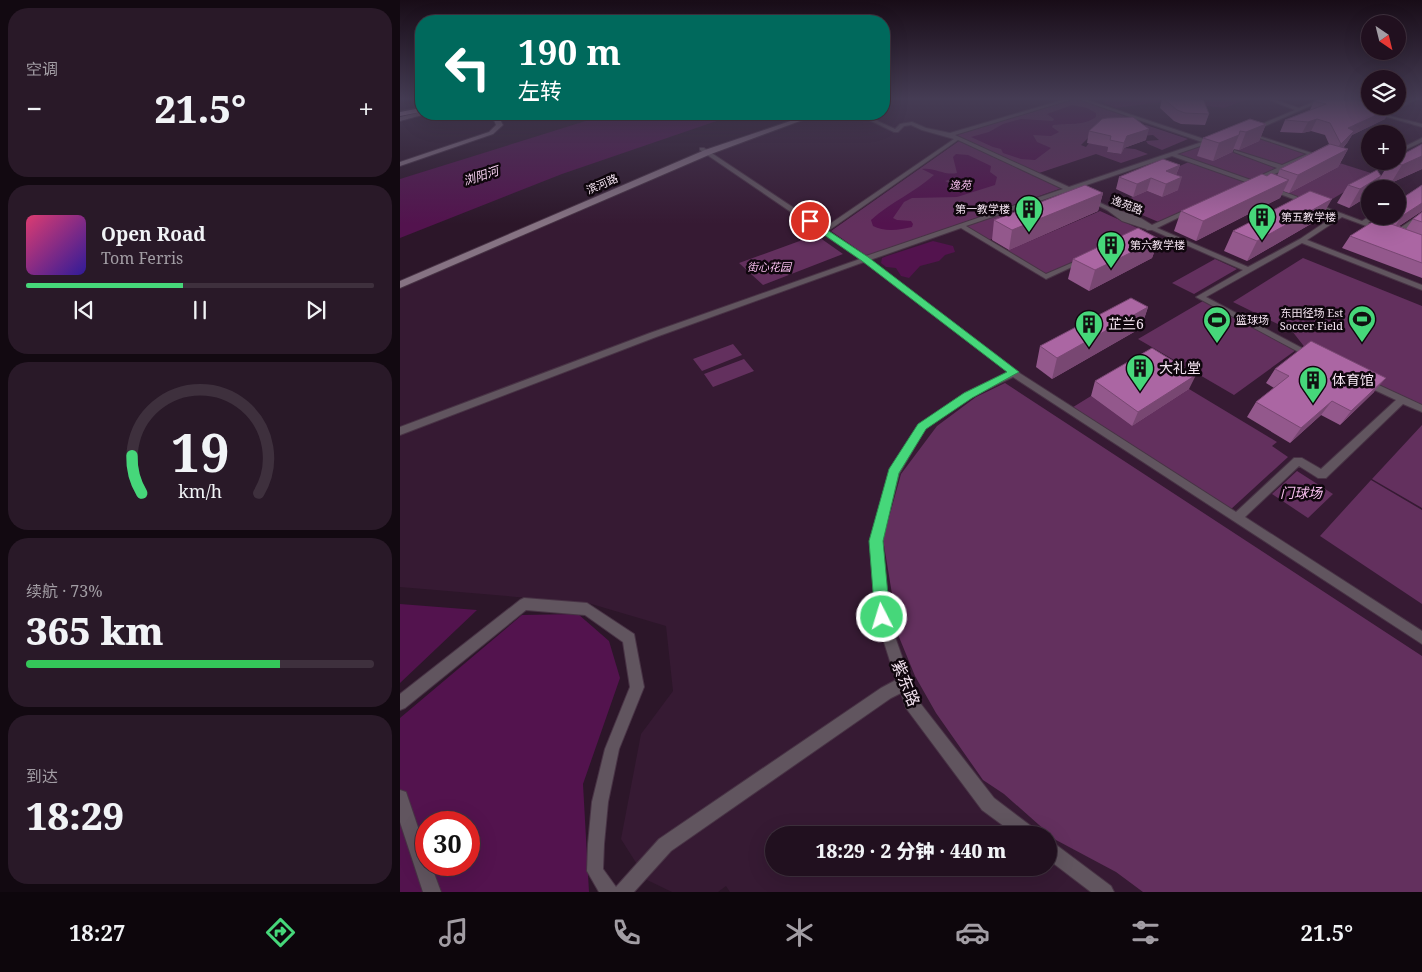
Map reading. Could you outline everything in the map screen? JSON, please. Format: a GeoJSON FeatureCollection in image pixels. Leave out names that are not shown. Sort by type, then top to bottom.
{"type":"FeatureCollection","features":[{"type":"Feature","properties":{"kind":"main road"},"geometry":{"type":"LineString","coordinates":[[400,164],[469,141]]}},
{"type":"Feature","properties":{"kind":"main road","name":"滨河路"},"geometry":{"type":"LineString","coordinates":[[436,260],[730,141]]}},
{"type":"Feature","properties":{"kind":"main road","name":"滨河路"},"geometry":{"type":"LineString","coordinates":[[400,285],[705,150],[734,141]]}},
{"type":"Feature","properties":{"kind":"street"},"geometry":{"type":"LineString","coordinates":[[824,231],[954,141]]}},
{"type":"Feature","properties":{"kind":"street"},"geometry":{"type":"LineString","coordinates":[[964,141],[1076,193]]}},
{"type":"Feature","properties":{"kind":"street"},"geometry":{"type":"LineString","coordinates":[[1202,141],[1206,142]]}},
{"type":"Feature","properties":{"kind":"street"},"geometry":{"type":"LineString","coordinates":[[400,431],[653,335],[865,259],[1211,141]]}},
{"type":"Feature","properties":{"kind":"street"},"geometry":{"type":"LineString","coordinates":[[1272,141],[1319,156]]}},
{"type":"Feature","properties":{"kind":"street"},"geometry":{"type":"LineString","coordinates":[[1406,149],[1421,141]]}},
{"type":"Feature","properties":{"kind":"street"},"geometry":{"type":"LineString","coordinates":[[705,150],[865,259],[1014,372],[1422,638]]}},
{"type":"Feature","properties":{"kind":"street"},"geometry":{"type":"LineString","coordinates":[[1236,151],[1292,170]]}},
{"type":"Feature","properties":{"kind":"street"},"geometry":{"type":"LineString","coordinates":[[1171,154],[1361,223]]}},
{"type":"Feature","properties":{"kind":"street"},"geometry":{"type":"LineString","coordinates":[[1242,186],[1311,154]]}},
{"type":"Feature","properties":{"kind":"street","name":"逸苑路"},"geometry":{"type":"LineString","coordinates":[[1084,197],[1108,209],[1118,218],[1152,228],[1248,270]]}},
{"type":"Feature","properties":{"kind":"street"},"geometry":{"type":"LineString","coordinates":[[1144,231],[1197,207]]}},
{"type":"Feature","properties":{"kind":"street"},"geometry":{"type":"LineString","coordinates":[[1314,356],[1200,298],[1302,240],[1341,215]]}},
{"type":"Feature","properties":{"kind":"street"},"geometry":{"type":"LineString","coordinates":[[1366,225],[1397,236],[1422,215]]}},
{"type":"Feature","properties":{"kind":"street"},"geometry":{"type":"LineString","coordinates":[[961,226],[1046,277],[1090,256]]}},
{"type":"Feature","properties":{"kind":"street"},"geometry":{"type":"LineString","coordinates":[[1302,240],[1422,288]]}},
{"type":"Feature","properties":{"kind":"street","name":"紫东路"},"geometry":{"type":"LineString","coordinates":[[1014,372],[968,396],[922,427],[894,473],[876,541],[882,617],[911,703],[988,804],[1017,826]]}},
{"type":"Feature","properties":{"kind":"street"},"geometry":{"type":"LineString","coordinates":[[1359,379],[1422,409]]}},
{"type":"Feature","properties":{"kind":"street"},"geometry":{"type":"LineString","coordinates":[[1237,518],[1298,461],[1322,475],[1402,400]]}},
{"type":"Feature","properties":{"kind":"street"},"geometry":{"type":"LineString","coordinates":[[400,703],[524,604],[587,609],[628,638],[637,687],[612,749],[600,802],[596,844],[595,871],[610,892]]}},
{"type":"Feature","properties":{"kind":"street"},"geometry":{"type":"LineString","coordinates":[[622,892],[665,845],[886,693],[904,684]]}},
{"type":"Feature","properties":{"kind":"street"},"geometry":{"type":"LineString","coordinates":[[400,798],[432,892]]}},
{"type":"Feature","properties":{"kind":"street"},"geometry":{"type":"LineString","coordinates":[[1057,856],[1105,892]]}},
{"type":"Feature","properties":{"kind":"shaded area"},"geometry":{"type":"Polygon","coordinates":[[[747,141],[1361,141],[1361,170],[1406,170],[1406,141],[1422,141],[1422,892],[730,892],[726,886],[718,892],[672,892],[647,880],[621,839],[641,734],[673,691],[666,626],[588,603],[400,587],[400,289],[703,156],[747,141]]]}},
{"type":"Feature","properties":{"kind":"green space","name":"逸苑"},"geometry":{"type":"Polygon","coordinates":[[[959,141],[1062,188],[867,256],[831,231],[959,141]]]}},
{"type":"Feature","properties":{"kind":"green space"},"geometry":{"type":"Polygon","coordinates":[[[962,141],[1085,141],[1081,145],[1086,147],[1089,143],[1108,147],[1107,152],[1120,154],[1124,148],[1135,149],[1148,154],[1121,163],[1096,154],[1036,174],[962,141]]]}},
{"type":"Feature","properties":{"kind":"green space"},"geometry":{"type":"Polygon","coordinates":[[[1146,141],[1184,141],[1162,150],[1148,144],[1146,141]]]}},
{"type":"Feature","properties":{"kind":"green space"},"geometry":{"type":"Polygon","coordinates":[[[1215,141],[1270,141],[1374,174],[1361,180],[1361,182],[1319,207],[1251,182],[1161,223],[1116,204],[1147,191],[1162,197],[1177,190],[1166,172],[1191,161],[1171,154],[1215,141]]]}},
{"type":"Feature","properties":{"kind":"green space"},"geometry":{"type":"Polygon","coordinates":[[[1100,211],[1144,231],[1046,277],[1004,252],[1100,211]]]}},
{"type":"Feature","properties":{"kind":"green space"},"geometry":{"type":"Polygon","coordinates":[[[1001,212],[1027,225],[987,241],[961,226],[1001,212]]]}},
{"type":"Feature","properties":{"kind":"green space","name":"街心花园"},"geometry":{"type":"Polygon","coordinates":[[[816,235],[843,254],[763,285],[739,263],[816,235]]]}},
{"type":"Feature","properties":{"kind":"green space","name":"东田径场 Est Soccer Field"},"geometry":{"type":"Polygon","coordinates":[[[1303,258],[1422,306],[1422,407],[1310,354],[1292,331],[1233,302],[1303,258]]]}},
{"type":"Feature","properties":{"kind":"green space"},"geometry":{"type":"Polygon","coordinates":[[[1215,259],[1237,269],[1194,294],[1172,283],[1215,259]]]}},
{"type":"Feature","properties":{"kind":"green space","name":"篮球场"},"geometry":{"type":"Polygon","coordinates":[[[1203,301],[1296,350],[1234,395],[1138,339],[1203,301]]]}},
{"type":"Feature","properties":{"kind":"green space"},"geometry":{"type":"Polygon","coordinates":[[[733,344],[742,355],[702,371],[693,359],[733,344]]]}},
{"type":"Feature","properties":{"kind":"green space"},"geometry":{"type":"Polygon","coordinates":[[[744,359],[754,371],[713,387],[704,374],[744,359]]]}},
{"type":"Feature","properties":{"kind":"green space"},"geometry":{"type":"Polygon","coordinates":[[[1005,383],[1422,656],[1422,892],[1143,892],[1116,872],[1057,841],[1057,826],[1040,826],[1004,794],[983,780],[936,713],[915,676],[899,637],[883,539],[901,474],[937,426],[976,397],[1005,383]]]}},
{"type":"Feature","properties":{"kind":"green space"},"geometry":{"type":"Polygon","coordinates":[[[1189,389],[1277,442],[1272,446],[1288,457],[1230,510],[1070,409],[1091,396],[1132,426],[1189,389]]]}},
{"type":"Feature","properties":{"kind":"green space"},"geometry":{"type":"Polygon","coordinates":[[[1422,425],[1422,508],[1372,479],[1422,425]]]}},
{"type":"Feature","properties":{"kind":"green space","name":"门球场"},"geometry":{"type":"Polygon","coordinates":[[[1297,471],[1333,494],[1308,518],[1272,494],[1297,471]]]}},
{"type":"Feature","properties":{"kind":"green space"},"geometry":{"type":"Polygon","coordinates":[[[1371,480],[1422,510],[1422,604],[1320,536],[1371,480]]]}},
{"type":"Feature","properties":{"kind":"water","name":"浏阳河"},"geometry":{"type":"Polygon","coordinates":[[[523,141],[659,141],[562,174],[400,238],[400,179],[523,141]]]}},
{"type":"Feature","properties":{"kind":"water"},"geometry":{"type":"Polygon","coordinates":[[[979,141],[1036,141],[1051,148],[1035,160],[1021,159],[1003,153],[1001,149],[979,141]]]}},
{"type":"Feature","properties":{"kind":"water"},"geometry":{"type":"Polygon","coordinates":[[[956,154],[968,155],[991,166],[990,172],[997,177],[995,185],[957,197],[912,198],[904,202],[893,218],[911,221],[912,227],[887,230],[873,226],[871,220],[934,175],[922,169],[957,173],[953,157],[956,154]],[[952,179],[945,181],[952,184],[951,187],[953,189],[962,191],[973,185],[967,181],[952,179]]]}},
{"type":"Feature","properties":{"kind":"water"},"geometry":{"type":"Polygon","coordinates":[[[933,241],[953,246],[955,252],[945,255],[939,261],[920,266],[909,278],[901,276],[896,268],[886,267],[881,263],[882,258],[933,241]]]}},
{"type":"Feature","properties":{"kind":"water"},"geometry":{"type":"Polygon","coordinates":[[[400,604],[477,610],[400,683],[400,604]]]}},
{"type":"Feature","properties":{"kind":"water"},"geometry":{"type":"Polygon","coordinates":[[[578,614],[609,641],[620,678],[583,784],[589,892],[400,892],[400,718],[522,615],[578,614]]]}},
{"type":"Feature","properties":{"kind":"building"},"geometry":{"type":"Polygon","coordinates":[[[1211,141],[1225,141],[1219,143],[1211,141]]]}},
{"type":"Feature","properties":{"kind":"building"},"geometry":{"type":"Polygon","coordinates":[[[1330,144],[1348,149],[1298,175],[1280,169],[1330,144]]]}},
{"type":"Feature","properties":{"kind":"building"},"geometry":{"type":"Polygon","coordinates":[[[1422,144],[1422,156],[1406,163],[1406,153],[1422,144]]]}},
{"type":"Feature","properties":{"kind":"building"},"geometry":{"type":"Polygon","coordinates":[[[1163,159],[1180,165],[1166,171],[1182,177],[1166,184],[1151,178],[1137,184],[1119,177],[1163,159]]]}},
{"type":"Feature","properties":{"kind":"building"},"geometry":{"type":"Polygon","coordinates":[[[1377,170],[1381,176],[1375,180],[1361,180],[1360,189],[1348,185],[1377,170]]]}},
{"type":"Feature","properties":{"kind":"building"},"geometry":{"type":"Polygon","coordinates":[[[1271,173],[1289,180],[1203,221],[1181,211],[1262,174],[1267,176],[1271,173]]]}},
{"type":"Feature","properties":{"kind":"building"},"geometry":{"type":"Polygon","coordinates":[[[1085,185],[1103,193],[1012,230],[994,220],[1085,185]]]}},
{"type":"Feature","properties":{"kind":"building"},"geometry":{"type":"Polygon","coordinates":[[[1422,185],[1422,203],[1406,213],[1406,196],[1422,185]]]}},
{"type":"Feature","properties":{"kind":"building"},"geometry":{"type":"Polygon","coordinates":[[[1310,191],[1332,199],[1257,241],[1233,231],[1310,191]]]}},
{"type":"Feature","properties":{"kind":"building"},"geometry":{"type":"Polygon","coordinates":[[[1422,212],[1422,222],[1413,219],[1422,212]]]}},
{"type":"Feature","properties":{"kind":"building"},"geometry":{"type":"Polygon","coordinates":[[[1367,225],[1394,225],[1422,235],[1422,263],[1350,236],[1367,225]]]}},
{"type":"Feature","properties":{"kind":"building"},"geometry":{"type":"Polygon","coordinates":[[[1138,228],[1159,239],[1095,270],[1073,259],[1138,228]]]}},
{"type":"Feature","properties":{"kind":"building"},"geometry":{"type":"Polygon","coordinates":[[[1131,298],[1148,307],[1057,358],[1040,346],[1131,298]]]}},
{"type":"Feature","properties":{"kind":"building","name":"体育馆"},"geometry":{"type":"Polygon","coordinates":[[[1311,341],[1386,378],[1351,411],[1332,401],[1301,428],[1256,402],[1289,376],[1275,369],[1311,341]]]}},
{"type":"Feature","properties":{"kind":"building"},"geometry":{"type":"Polygon","coordinates":[[[1152,348],[1196,375],[1138,412],[1095,381],[1152,348]]]}},
{"type":"Feature","properties":{"kind":"place","name":"第一教学楼"},"geometry":{"type":"Point","coordinates":[1029,233]}},
{"type":"Feature","properties":{"kind":"place","name":"第五教学楼"},"geometry":{"type":"Point","coordinates":[1262,241]}},
{"type":"Feature","properties":{"kind":"place","name":"第六教学楼"},"geometry":{"type":"Point","coordinates":[1111,269]}},
{"type":"Feature","properties":{"kind":"place","name":"东田径场 Est Soccer Field"},"geometry":{"type":"Point","coordinates":[1362,343]}},
{"type":"Feature","properties":{"kind":"place","name":"篮球场"},"geometry":{"type":"Point","coordinates":[1217,344]}},
{"type":"Feature","properties":{"kind":"place","name":"芷兰6"},"geometry":{"type":"Point","coordinates":[1089,348]}},
{"type":"Feature","properties":{"kind":"place","name":"大礼堂"},"geometry":{"type":"Point","coordinates":[1140,392]}},
{"type":"Feature","properties":{"kind":"place","name":"体育馆"},"geometry":{"type":"Point","coordinates":[1313,404]}},
{"type":"Feature","properties":{"kind":"route"},"geometry":{"type":"LineString","coordinates":[[810,221],[865,259],[1014,372],[968,396],[922,427],[894,473],[876,541],[882,617]]}}]}
